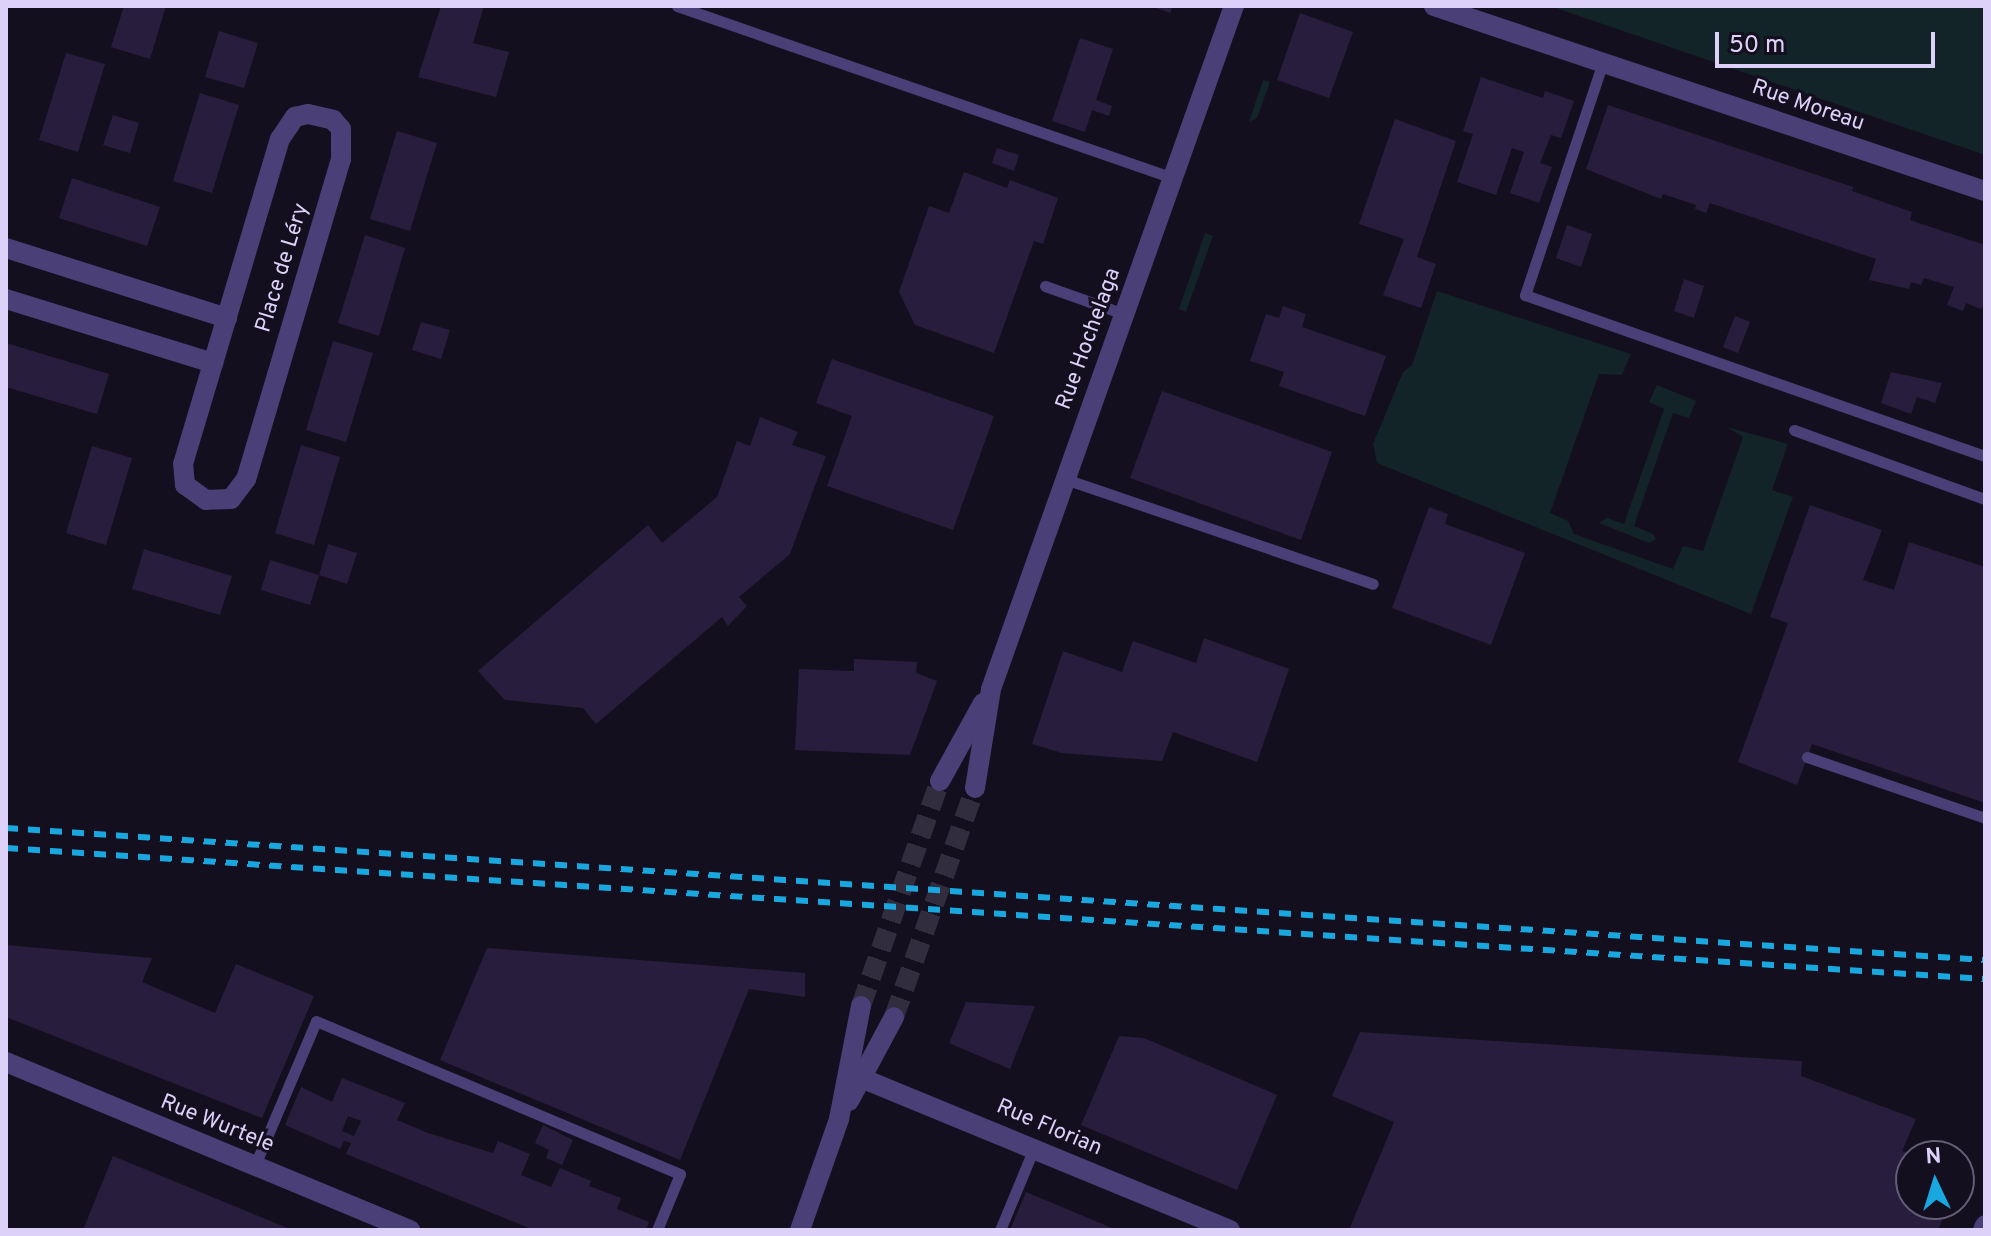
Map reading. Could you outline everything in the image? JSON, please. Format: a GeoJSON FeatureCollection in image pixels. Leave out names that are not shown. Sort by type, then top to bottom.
{"type":"FeatureCollection","features":[{"type":"Feature","properties":{"kind":"street","name":"Rue Hochelaga"},"geometry":{"type":"LineString","coordinates":[[940,781],[991,689],[1234,6]]}},
{"type":"Feature","properties":{"kind":"street","name":"Rue Moreau"},"geometry":{"type":"LineString","coordinates":[[1434,6],[1985,191]]}},
{"type":"Feature","properties":{"kind":"street","name":"Place de Léry"},"geometry":{"type":"LineString","coordinates":[[308,114],[333,120],[341,129],[341,159],[271,395],[240,491],[219,502],[194,495],[183,475],[227,318],[286,127],[308,114]]}},
{"type":"Feature","properties":{"kind":"street","name":"Place de Léry"},"geometry":{"type":"LineString","coordinates":[[6,248],[227,318]]}},
{"type":"Feature","properties":{"kind":"street"},"geometry":{"type":"LineString","coordinates":[[6,299],[213,363]]}},
{"type":"Feature","properties":{"kind":"street","name":"Rue Hochelaga"},"geometry":{"type":"LineString","coordinates":[[975,788],[991,689]]}},
{"type":"Feature","properties":{"kind":"street"},"geometry":{"type":"LineString","coordinates":[[855,1076],[861,1006]]}},
{"type":"Feature","properties":{"kind":"street"},"geometry":{"type":"LineString","coordinates":[[800,1230],[855,1076],[894,1017]]}},
{"type":"Feature","properties":{"kind":"street","name":"Rue Wurtele"},"geometry":{"type":"LineString","coordinates":[[6,1062],[410,1230]]}},
{"type":"Feature","properties":{"kind":"street","name":"Rue Florian"},"geometry":{"type":"LineString","coordinates":[[855,1076],[1230,1230]]}},
{"type":"Feature","properties":{"kind":"lane"},"geometry":{"type":"LineString","coordinates":[[677,6],[1173,178]]}},
{"type":"Feature","properties":{"kind":"lane"},"geometry":{"type":"LineString","coordinates":[[1603,62],[1525,295],[1985,456]]}},
{"type":"Feature","properties":{"kind":"lane"},"geometry":{"type":"LineString","coordinates":[[1045,286],[1124,314]]}},
{"type":"Feature","properties":{"kind":"lane"},"geometry":{"type":"LineString","coordinates":[[1794,430],[1985,499]]}},
{"type":"Feature","properties":{"kind":"lane"},"geometry":{"type":"LineString","coordinates":[[1065,479],[1373,584]]}},
{"type":"Feature","properties":{"kind":"lane"},"geometry":{"type":"LineString","coordinates":[[1807,757],[1985,818]]}},
{"type":"Feature","properties":{"kind":"lane"},"geometry":{"type":"LineString","coordinates":[[255,1165],[316,1021],[680,1174],[657,1230]]}},
{"type":"Feature","properties":{"kind":"lane"},"geometry":{"type":"LineString","coordinates":[[1000,1230],[1034,1148]]}},
{"type":"Feature","properties":{"kind":"shaded area"},"geometry":{"type":"Polygon","coordinates":[[[1550,6],[1985,6],[1985,155],[1550,6]]]}},
{"type":"Feature","properties":{"kind":"shaded area"},"geometry":{"type":"Polygon","coordinates":[[[1263,80],[1270,82],[1257,118],[1249,122],[1263,80]]]}},
{"type":"Feature","properties":{"kind":"shaded area"},"geometry":{"type":"Polygon","coordinates":[[[1205,233],[1213,236],[1186,312],[1179,309],[1205,233]]]}},
{"type":"Feature","properties":{"kind":"shaded area"},"geometry":{"type":"Polygon","coordinates":[[[1437,291],[1631,354],[1622,375],[1599,374],[1550,513],[1568,521],[1574,534],[1673,569],[1683,546],[1703,551],[1743,437],[1727,427],[1788,444],[1772,490],[1793,497],[1751,614],[1377,463],[1373,444],[1403,372],[1412,365],[1437,291]]]}},
{"type":"Feature","properties":{"kind":"shaded area"},"geometry":{"type":"Polygon","coordinates":[[[1657,385],[1696,401],[1689,418],[1673,413],[1634,526],[1653,534],[1656,539],[1649,543],[1599,523],[1607,518],[1624,524],[1664,409],[1649,402],[1657,385]]]}},
{"type":"Feature","properties":{"kind":"building"},"geometry":{"type":"Polygon","coordinates":[[[124,6],[166,6],[150,59],[111,47],[124,6]]]}},
{"type":"Feature","properties":{"kind":"building"},"geometry":{"type":"Polygon","coordinates":[[[441,6],[484,6],[473,43],[509,52],[496,97],[418,77],[441,6]]]}},
{"type":"Feature","properties":{"kind":"building"},"geometry":{"type":"Polygon","coordinates":[[[1151,6],[1173,6],[1170,13],[1151,6]]]}},
{"type":"Feature","properties":{"kind":"building"},"geometry":{"type":"Polygon","coordinates":[[[1300,13],[1353,32],[1329,98],[1277,80],[1300,13]]]}},
{"type":"Feature","properties":{"kind":"building"},"geometry":{"type":"Polygon","coordinates":[[[219,31],[258,43],[244,88],[205,77],[219,31]]]}},
{"type":"Feature","properties":{"kind":"building"},"geometry":{"type":"Polygon","coordinates":[[[1080,38],[1113,49],[1096,100],[1112,106],[1109,116],[1092,110],[1085,132],[1052,121],[1080,38]]]}},
{"type":"Feature","properties":{"kind":"building"},"geometry":{"type":"Polygon","coordinates":[[[66,53],[105,64],[78,152],[39,140],[66,53]]]}},
{"type":"Feature","properties":{"kind":"building"},"geometry":{"type":"Polygon","coordinates":[[[1481,77],[1543,98],[1545,91],[1574,101],[1561,138],[1551,135],[1540,163],[1552,167],[1539,203],[1510,193],[1524,152],[1512,148],[1496,195],[1457,182],[1473,134],[1463,131],[1481,77]]]}},
{"type":"Feature","properties":{"kind":"building"},"geometry":{"type":"Polygon","coordinates":[[[200,93],[239,105],[212,193],[173,181],[200,93]]]}},
{"type":"Feature","properties":{"kind":"building"},"geometry":{"type":"Polygon","coordinates":[[[1608,105],[1853,187],[1852,191],[1912,212],[1910,220],[1985,245],[1985,303],[1981,309],[1966,303],[1963,311],[1947,305],[1954,287],[1924,278],[1921,285],[1911,282],[1909,289],[1869,280],[1876,259],[1710,203],[1706,213],[1695,209],[1696,205],[1663,194],[1661,199],[1586,169],[1608,105]]]}},
{"type":"Feature","properties":{"kind":"building"},"geometry":{"type":"Polygon","coordinates":[[[113,115],[139,123],[130,153],[103,145],[113,115]]]}},
{"type":"Feature","properties":{"kind":"building"},"geometry":{"type":"Polygon","coordinates":[[[1395,119],[1456,141],[1417,257],[1436,264],[1421,308],[1383,295],[1404,239],[1359,224],[1395,119]]]}},
{"type":"Feature","properties":{"kind":"building"},"geometry":{"type":"Polygon","coordinates":[[[397,131],[437,143],[410,231],[370,219],[397,131]]]}},
{"type":"Feature","properties":{"kind":"building"},"geometry":{"type":"Polygon","coordinates":[[[997,148],[1019,155],[1014,171],[992,163],[997,148]]]}},
{"type":"Feature","properties":{"kind":"building"},"geometry":{"type":"Polygon","coordinates":[[[964,172],[1007,188],[1010,180],[1058,198],[1043,244],[1034,241],[994,353],[915,325],[899,292],[929,206],[949,213],[964,172]]]}},
{"type":"Feature","properties":{"kind":"building"},"geometry":{"type":"Polygon","coordinates":[[[72,178],[160,207],[147,246],[59,218],[72,178]]]}},
{"type":"Feature","properties":{"kind":"building"},"geometry":{"type":"Polygon","coordinates":[[[1567,225],[1592,234],[1581,267],[1556,258],[1567,225]]]}},
{"type":"Feature","properties":{"kind":"building"},"geometry":{"type":"Polygon","coordinates":[[[365,235],[405,248],[379,336],[338,323],[365,235]]]}},
{"type":"Feature","properties":{"kind":"building"},"geometry":{"type":"Polygon","coordinates":[[[1684,279],[1704,286],[1694,318],[1674,311],[1684,279]]]}},
{"type":"Feature","properties":{"kind":"building"},"geometry":{"type":"Polygon","coordinates":[[[1283,306],[1306,314],[1302,327],[1386,356],[1365,416],[1279,386],[1284,372],[1250,361],[1266,314],[1279,318],[1283,306]]]}},
{"type":"Feature","properties":{"kind":"building"},"geometry":{"type":"Polygon","coordinates":[[[1735,316],[1750,322],[1738,353],[1723,347],[1735,316]]]}},
{"type":"Feature","properties":{"kind":"building"},"geometry":{"type":"Polygon","coordinates":[[[421,322],[450,330],[441,359],[412,350],[421,322]]]}},
{"type":"Feature","properties":{"kind":"building"},"geometry":{"type":"Polygon","coordinates":[[[333,341],[373,353],[346,442],[306,430],[333,341]]]}},
{"type":"Feature","properties":{"kind":"building"},"geometry":{"type":"Polygon","coordinates":[[[6,343],[109,374],[97,414],[6,387],[6,343]]]}},
{"type":"Feature","properties":{"kind":"building"},"geometry":{"type":"Polygon","coordinates":[[[832,359],[994,416],[953,530],[827,486],[852,416],[816,403],[832,359]]]}},
{"type":"Feature","properties":{"kind":"building"},"geometry":{"type":"Polygon","coordinates":[[[1891,372],[1942,383],[1935,403],[1917,397],[1911,414],[1881,403],[1891,372]]]}},
{"type":"Feature","properties":{"kind":"building"},"geometry":{"type":"Polygon","coordinates":[[[1162,391],[1332,452],[1301,540],[1130,478],[1162,391]]]}},
{"type":"Feature","properties":{"kind":"building"},"geometry":{"type":"Polygon","coordinates":[[[760,417],[798,432],[792,445],[826,456],[790,554],[739,597],[747,606],[728,626],[722,617],[596,724],[583,708],[505,700],[478,671],[648,525],[662,543],[717,497],[737,441],[750,446],[760,417]]]}},
{"type":"Feature","properties":{"kind":"building"},"geometry":{"type":"Polygon","coordinates":[[[301,445],[340,457],[314,545],[275,533],[301,445]]]}},
{"type":"Feature","properties":{"kind":"building"},"geometry":{"type":"Polygon","coordinates":[[[92,446],[132,458],[106,545],[66,533],[92,446]]]}},
{"type":"Feature","properties":{"kind":"building"},"geometry":{"type":"Polygon","coordinates":[[[1810,505],[1882,530],[1863,580],[1894,590],[1909,542],[1985,567],[1985,803],[1812,744],[1797,785],[1738,762],[1788,623],[1770,617],[1810,505]]]}},
{"type":"Feature","properties":{"kind":"building"},"geometry":{"type":"Polygon","coordinates":[[[1429,507],[1448,514],[1445,524],[1525,553],[1491,645],[1392,608],[1429,507]]]}},
{"type":"Feature","properties":{"kind":"building"},"geometry":{"type":"Polygon","coordinates":[[[328,544],[357,553],[347,584],[319,575],[328,544]]]}},
{"type":"Feature","properties":{"kind":"building"},"geometry":{"type":"Polygon","coordinates":[[[144,549],[232,576],[220,615],[132,589],[144,549]]]}},
{"type":"Feature","properties":{"kind":"building"},"geometry":{"type":"Polygon","coordinates":[[[270,560],[319,575],[310,605],[261,590],[270,560]]]}},
{"type":"Feature","properties":{"kind":"building"},"geometry":{"type":"Polygon","coordinates":[[[1204,638],[1289,669],[1257,762],[1173,732],[1162,761],[1062,753],[1032,744],[1063,651],[1122,672],[1133,641],[1196,663],[1204,638]]]}},
{"type":"Feature","properties":{"kind":"building"},"geometry":{"type":"Polygon","coordinates":[[[854,659],[917,662],[916,673],[937,681],[910,755],[795,750],[799,669],[854,671],[854,659]]]}},
{"type":"Feature","properties":{"kind":"building"},"geometry":{"type":"Polygon","coordinates":[[[6,945],[152,958],[142,982],[215,1013],[236,964],[314,996],[262,1118],[6,1017],[6,945]]]}},
{"type":"Feature","properties":{"kind":"building"},"geometry":{"type":"Polygon","coordinates":[[[487,948],[805,973],[805,997],[749,989],[680,1160],[440,1060],[487,948]]]}},
{"type":"Feature","properties":{"kind":"building"},"geometry":{"type":"Polygon","coordinates":[[[966,1002],[1035,1006],[1010,1069],[949,1043],[966,1002]]]}},
{"type":"Feature","properties":{"kind":"building"},"geometry":{"type":"Polygon","coordinates":[[[1360,1032],[1802,1061],[1801,1076],[1916,1119],[1907,1140],[1895,1140],[1895,1220],[1942,1220],[1938,1230],[1349,1230],[1394,1122],[1332,1096],[1360,1032]]]}},
{"type":"Feature","properties":{"kind":"building"},"geometry":{"type":"Polygon","coordinates":[[[1119,1036],[1144,1038],[1277,1095],[1237,1190],[1081,1125],[1119,1036]]]}},
{"type":"Feature","properties":{"kind":"building"},"geometry":{"type":"Polygon","coordinates":[[[342,1078],[405,1103],[397,1120],[493,1153],[498,1141],[530,1154],[521,1175],[551,1187],[560,1168],[591,1181],[589,1186],[621,1198],[617,1209],[649,1222],[646,1230],[534,1230],[346,1154],[351,1143],[344,1141],[340,1149],[285,1125],[301,1087],[332,1102],[342,1078]],[[348,1116],[342,1131],[354,1136],[361,1121],[348,1116]]]}},
{"type":"Feature","properties":{"kind":"building"},"geometry":{"type":"Polygon","coordinates":[[[543,1125],[573,1140],[562,1165],[546,1158],[549,1150],[535,1143],[543,1125]]]}},
{"type":"Feature","properties":{"kind":"building"},"geometry":{"type":"Polygon","coordinates":[[[113,1156],[292,1230],[83,1230],[113,1156]]]}},
{"type":"Feature","properties":{"kind":"building"},"geometry":{"type":"Polygon","coordinates":[[[1026,1192],[1117,1230],[1010,1230],[1026,1192]]]}},
{"type":"Feature","properties":{"kind":"tunnel"},"geometry":{"type":"LineString","coordinates":[[861,1006],[940,781]]}},
{"type":"Feature","properties":{"kind":"tunnel"},"geometry":{"type":"LineString","coordinates":[[894,1017],[975,788]]}},
{"type":"Feature","properties":{"kind":"railway"},"geometry":{"type":"LineString","coordinates":[[6,828],[1985,960]]}},
{"type":"Feature","properties":{"kind":"railway"},"geometry":{"type":"LineString","coordinates":[[6,848],[1985,979]]}}]}
